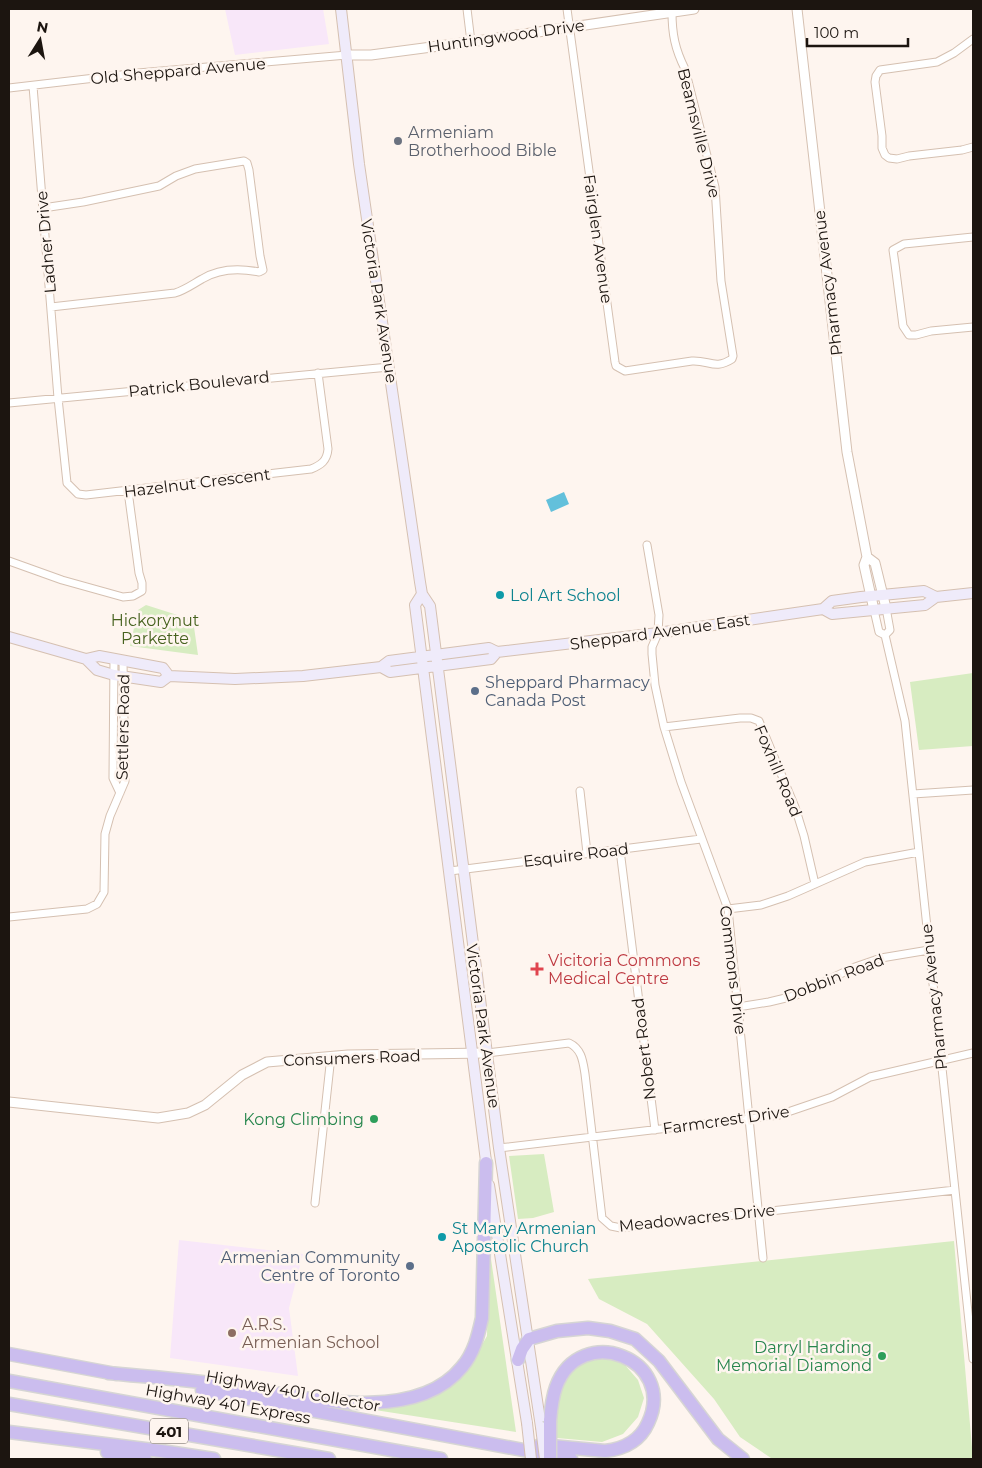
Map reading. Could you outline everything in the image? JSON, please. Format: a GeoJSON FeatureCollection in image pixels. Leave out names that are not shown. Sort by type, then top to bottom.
{"type":"FeatureCollection","features":[{"type":"Feature","properties":{"kind":"highway"},"geometry":{"type":"LineString","coordinates":[[108,1373],[229,1386],[350,1403],[404,1399],[436,1388],[449,1380],[462,1368],[478,1336],[482,1318],[486,1163]]}},
{"type":"Feature","properties":{"kind":"highway"},"geometry":{"type":"LineString","coordinates":[[518,1360],[528,1339],[558,1331],[588,1328],[610,1331],[635,1340],[659,1361],[718,1439],[743,1459]]}},
{"type":"Feature","properties":{"kind":"highway"},"geometry":{"type":"LineString","coordinates":[[433,1433],[569,1448],[614,1450],[630,1444],[646,1427],[650,1418],[653,1403],[650,1385],[640,1368],[625,1356],[611,1352],[587,1355],[572,1364],[560,1377],[545,1424],[550,1459]]}},
{"type":"Feature","properties":{"kind":"highway","name":"Highway 401 Collector"},"geometry":{"type":"LineString","coordinates":[[9,1354],[571,1459]]}},
{"type":"Feature","properties":{"kind":"highway","name":"Highway 401 Express"},"geometry":{"type":"LineString","coordinates":[[9,1381],[441,1459]]}},
{"type":"Feature","properties":{"kind":"highway","name":"401"},"geometry":{"type":"LineString","coordinates":[[9,1404],[329,1459]]}},
{"type":"Feature","properties":{"kind":"highway","name":"401"},"geometry":{"type":"LineString","coordinates":[[9,1432],[214,1459]]}},
{"type":"Feature","properties":{"kind":"highway"},"geometry":{"type":"LineString","coordinates":[[31,1435],[145,1459]]}},
{"type":"Feature","properties":{"kind":"main road","name":"Victoria Park Avenue"},"geometry":{"type":"LineString","coordinates":[[341,9],[359,164],[422,594],[430,606],[464,869],[473,957],[528,1339],[545,1424],[546,1459]]}},
{"type":"Feature","properties":{"kind":"main road","name":"Sheppard Avenue East"},"geometry":{"type":"LineString","coordinates":[[86,659],[97,670],[119,676],[161,682],[169,676],[235,679],[303,676],[381,667],[389,661],[422,657],[437,661],[490,659],[497,652],[658,633],[823,609],[832,601],[871,596],[924,591],[936,597]]}},
{"type":"Feature","properties":{"kind":"main road","name":"Sheppard Avenue East"},"geometry":{"type":"LineString","coordinates":[[823,609],[832,614],[925,605],[936,597],[973,593]]}},
{"type":"Feature","properties":{"kind":"main road","name":"Victoria Park Avenue"},"geometry":{"type":"LineString","coordinates":[[422,594],[415,605],[450,871],[457,942],[486,1163],[518,1360],[531,1459]]}},
{"type":"Feature","properties":{"kind":"main road","name":"Sheppard Avenue East"},"geometry":{"type":"LineString","coordinates":[[9,637],[86,659],[99,656],[163,668],[169,676]]}},
{"type":"Feature","properties":{"kind":"main road","name":"Sheppard Avenue East"},"geometry":{"type":"LineString","coordinates":[[381,667],[390,672],[424,669],[437,661]]}},
{"type":"Feature","properties":{"kind":"street"},"geometry":{"type":"LineString","coordinates":[[467,9],[472,42]]}},
{"type":"Feature","properties":{"kind":"street","name":"Fairglen Avenue"},"geometry":{"type":"LineString","coordinates":[[567,9],[616,366],[625,371],[701,361],[718,366]]}},
{"type":"Feature","properties":{"kind":"street","name":"Huntingwood Drive"},"geometry":{"type":"LineString","coordinates":[[347,55],[371,55],[472,42],[690,9]]}},
{"type":"Feature","properties":{"kind":"street","name":"Pharmacy Avenue"},"geometry":{"type":"LineString","coordinates":[[797,9],[847,452],[868,557],[864,565],[879,632],[886,636]]}},
{"type":"Feature","properties":{"kind":"street","name":"Beamsville Drive"},"geometry":{"type":"LineString","coordinates":[[672,12],[676,51],[685,69],[715,187],[722,287],[733,356],[732,359],[718,366]]}},
{"type":"Feature","properties":{"kind":"street"},"geometry":{"type":"LineString","coordinates":[[973,39],[954,53],[937,62],[880,70],[875,82],[882,148],[885,155],[889,158],[897,159],[973,147]]}},
{"type":"Feature","properties":{"kind":"street","name":"Old Sheppard Avenue"},"geometry":{"type":"LineString","coordinates":[[9,88],[347,55]]}},
{"type":"Feature","properties":{"kind":"street","name":"Ladner Drive"},"geometry":{"type":"LineString","coordinates":[[32,86],[58,398]]}},
{"type":"Feature","properties":{"kind":"street"},"geometry":{"type":"LineString","coordinates":[[43,208],[83,202],[159,186],[176,176],[195,170],[244,161],[248,163],[258,248],[263,270],[259,272],[242,269],[218,271],[185,290],[175,293],[51,307]]}},
{"type":"Feature","properties":{"kind":"street"},"geometry":{"type":"LineString","coordinates":[[973,237],[904,244],[893,250],[893,256],[902,308],[903,326],[909,335],[973,326]]}},
{"type":"Feature","properties":{"kind":"street","name":"Patrick Boulevard"},"geometry":{"type":"LineString","coordinates":[[9,403],[389,367]]}},
{"type":"Feature","properties":{"kind":"street","name":"Hazelnut Crescent"},"geometry":{"type":"LineString","coordinates":[[58,398],[67,482],[70,487],[78,494],[86,495],[128,491],[311,469],[320,465],[327,456],[328,449],[318,373]]}},
{"type":"Feature","properties":{"kind":"street"},"geometry":{"type":"LineString","coordinates":[[9,561],[62,580],[114,594],[128,597],[137,594],[142,591],[143,586],[139,573],[128,491]]}},
{"type":"Feature","properties":{"kind":"street","name":"Commons Drive"},"geometry":{"type":"LineString","coordinates":[[647,545],[659,616],[658,633],[652,647],[652,654],[664,727],[681,782],[728,909],[763,1258]]}},
{"type":"Feature","properties":{"kind":"street","name":"Pharmacy Avenue"},"geometry":{"type":"LineString","coordinates":[[868,557],[875,563],[886,608],[890,630],[886,636],[905,721],[972,1332],[973,1359]]}},
{"type":"Feature","properties":{"kind":"street","name":"Settlers Road"},"geometry":{"type":"LineString","coordinates":[[9,917],[86,909],[97,904],[104,892],[105,834],[125,781],[119,660]]}},
{"type":"Feature","properties":{"kind":"street","name":"Settlers Road"},"geometry":{"type":"LineString","coordinates":[[119,676],[112,715],[113,778],[120,792]]}},
{"type":"Feature","properties":{"kind":"street","name":"Foxhill Road"},"geometry":{"type":"LineString","coordinates":[[664,727],[740,718],[751,718],[759,721],[795,808],[804,836],[815,884]]}},
{"type":"Feature","properties":{"kind":"street"},"geometry":{"type":"LineString","coordinates":[[913,794],[973,790]]}},
{"type":"Feature","properties":{"kind":"street"},"geometry":{"type":"LineString","coordinates":[[580,791],[587,853]]}},
{"type":"Feature","properties":{"kind":"street","name":"Esquire Road"},"geometry":{"type":"LineString","coordinates":[[450,871],[702,839]]}},
{"type":"Feature","properties":{"kind":"street","name":"Nobert Road"},"geometry":{"type":"LineString","coordinates":[[620,850],[655,1130]]}},
{"type":"Feature","properties":{"kind":"street"},"geometry":{"type":"LineString","coordinates":[[728,909],[761,905],[788,896],[864,862],[918,852]]}},
{"type":"Feature","properties":{"kind":"street","name":"Dobbin Road"},"geometry":{"type":"LineString","coordinates":[[738,1007],[794,996],[855,967],[881,958],[929,950]]}},
{"type":"Feature","properties":{"kind":"street","name":"Meadowacres Drive"},"geometry":{"type":"LineString","coordinates":[[472,1055],[569,1044],[575,1046],[581,1055],[585,1074],[602,1218],[611,1226],[621,1228],[955,1190]]}},
{"type":"Feature","properties":{"kind":"street","name":"Farmcrest Drive"},"geometry":{"type":"LineString","coordinates":[[499,1148],[779,1115],[832,1098],[870,1077],[973,1053]]}},
{"type":"Feature","properties":{"kind":"street","name":"Consumers Road"},"geometry":{"type":"LineString","coordinates":[[9,1102],[158,1118],[188,1113],[205,1105],[242,1075],[267,1062],[331,1056],[472,1055]]}},
{"type":"Feature","properties":{"kind":"street"},"geometry":{"type":"LineString","coordinates":[[315,1203],[331,1056]]}},
{"type":"Feature","properties":{"kind":"shaded area"},"geometry":{"type":"Polygon","coordinates":[[[225,9],[323,9],[329,44],[235,55],[225,9]]]}},
{"type":"Feature","properties":{"kind":"shaded area","name":"A.R.S. Armenian School"},"geometry":{"type":"Polygon","coordinates":[[[179,1240],[303,1254],[289,1308],[298,1376],[170,1358],[179,1240]]]}},
{"type":"Feature","properties":{"kind":"green space","name":"Hickorynut Parkette"},"geometry":{"type":"Polygon","coordinates":[[[146,605],[193,620],[198,655],[130,646],[138,610],[146,605]]]}},
{"type":"Feature","properties":{"kind":"green space"},"geometry":{"type":"Polygon","coordinates":[[[973,673],[973,746],[919,750],[910,682],[973,673]]]}},
{"type":"Feature","properties":{"kind":"green space"},"geometry":{"type":"Polygon","coordinates":[[[544,1154],[554,1212],[533,1218],[518,1219],[509,1156],[544,1154]]]}},
{"type":"Feature","properties":{"kind":"green space"},"geometry":{"type":"Polygon","coordinates":[[[954,1241],[973,1459],[771,1458],[740,1437],[714,1399],[647,1324],[599,1299],[588,1279],[954,1241]]]}},
{"type":"Feature","properties":{"kind":"green space"},"geometry":{"type":"Polygon","coordinates":[[[489,1245],[516,1432],[375,1410],[372,1405],[418,1401],[451,1387],[475,1357],[487,1336],[489,1245]]]}},
{"type":"Feature","properties":{"kind":"green space"},"geometry":{"type":"Polygon","coordinates":[[[601,1355],[625,1365],[638,1380],[644,1398],[638,1417],[623,1434],[602,1442],[557,1438],[555,1400],[566,1374],[581,1359],[601,1355]]]}},
{"type":"Feature","properties":{"kind":"water"},"geometry":{"type":"Polygon","coordinates":[[[564,492],[569,504],[551,512],[546,500],[564,492]]]}},
{"type":"Feature","properties":{"kind":"place","name":"Armeniam Brotherhood Bible"},"geometry":{"type":"Point","coordinates":[398,141]}},
{"type":"Feature","properties":{"kind":"place","name":"Lol Art School"},"geometry":{"type":"Point","coordinates":[500,595]}},
{"type":"Feature","properties":{"kind":"place","name":"Sheppard Pharmacy Canada Post"},"geometry":{"type":"Point","coordinates":[475,691]}},
{"type":"Feature","properties":{"kind":"place","name":"Vicitoria Commons Medical Centre"},"geometry":{"type":"Point","coordinates":[537,969]}},
{"type":"Feature","properties":{"kind":"place","name":"Kong Climbing"},"geometry":{"type":"Point","coordinates":[374,1119]}},
{"type":"Feature","properties":{"kind":"place","name":"St Mary Armenian Apostolic Church"},"geometry":{"type":"Point","coordinates":[442,1237]}},
{"type":"Feature","properties":{"kind":"place","name":"Armenian Community Centre of Toronto"},"geometry":{"type":"Point","coordinates":[410,1266]}},
{"type":"Feature","properties":{"kind":"place","name":"A.R.S. Armenian School"},"geometry":{"type":"Point","coordinates":[232,1333]}},
{"type":"Feature","properties":{"kind":"place","name":"Darryl Harding Memorial Diamond"},"geometry":{"type":"Point","coordinates":[882,1356]}}]}
